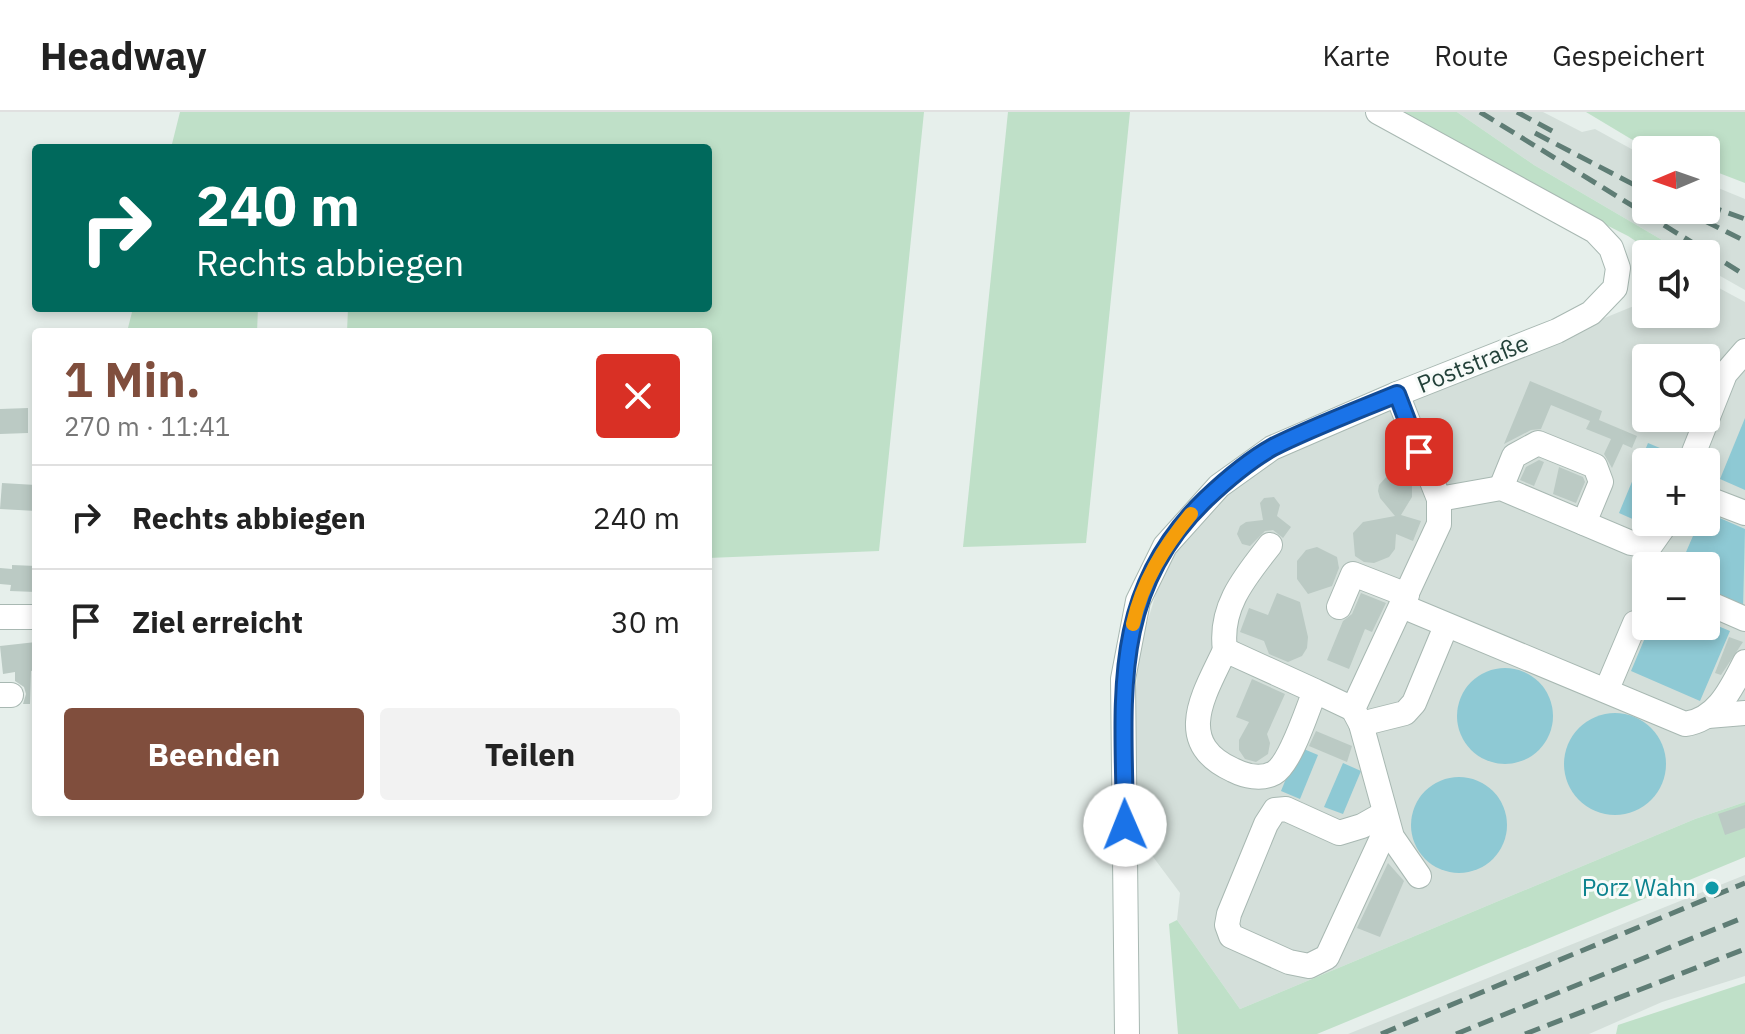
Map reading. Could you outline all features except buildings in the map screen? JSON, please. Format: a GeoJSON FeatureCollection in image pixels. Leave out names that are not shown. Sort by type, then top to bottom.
{"type":"FeatureCollection","features":[{"type":"Feature","properties":{"kind":"street","name":"Poststraße"},"geometry":{"type":"LineString","coordinates":[[1127,1034],[1123,679],[1138,601],[1165,546],[1194,511],[1238,470],[1272,448],[1397,394],[1557,331],[1591,313],[1615,288],[1618,268],[1611,248],[1595,231],[1378,112]]}},
{"type":"Feature","properties":{"kind":"street"},"geometry":{"type":"LineString","coordinates":[[1720,386],[1725,374],[1745,351]]}},
{"type":"Feature","properties":{"kind":"street"},"geometry":{"type":"LineString","coordinates":[[1397,394],[1439,499],[1439,524],[1357,717],[1386,819],[1402,856],[1419,876]]}},
{"type":"Feature","properties":{"kind":"street"},"geometry":{"type":"LineString","coordinates":[[1501,488],[1514,456],[1538,443],[1581,460],[1595,466],[1601,482],[1584,523]]}},
{"type":"Feature","properties":{"kind":"street"},"geometry":{"type":"LineString","coordinates":[[1439,499],[1501,488],[1631,543],[1650,546],[1659,536]]}},
{"type":"Feature","properties":{"kind":"street"},"geometry":{"type":"LineString","coordinates":[[1720,503],[1745,513]]}},
{"type":"Feature","properties":{"kind":"street"},"geometry":{"type":"LineString","coordinates":[[1270,545],[1234,596],[1224,620],[1225,650],[1200,703],[1195,721],[1199,737],[1226,767],[1244,775],[1260,777],[1274,773],[1285,762],[1315,691]]}},
{"type":"Feature","properties":{"kind":"street"},"geometry":{"type":"LineString","coordinates":[[1339,607],[1353,574],[1446,626],[1607,689],[1685,724],[1702,722],[1708,716],[1722,701],[1745,662]]}},
{"type":"Feature","properties":{"kind":"street"},"geometry":{"type":"LineString","coordinates":[[1720,608],[1745,619]]}},
{"type":"Feature","properties":{"kind":"street"},"geometry":{"type":"LineString","coordinates":[[0,617],[32,617]]}},
{"type":"Feature","properties":{"kind":"street"},"geometry":{"type":"LineString","coordinates":[[1225,650],[1315,691],[1357,717],[1405,713],[1414,703],[1446,626]]}},
{"type":"Feature","properties":{"kind":"street"},"geometry":{"type":"LineString","coordinates":[[1607,689],[1632,630]]}},
{"type":"Feature","properties":{"kind":"street"},"geometry":{"type":"LineString","coordinates":[[1708,716],[1745,713]]}},
{"type":"Feature","properties":{"kind":"street"},"geometry":{"type":"LineString","coordinates":[[1286,809],[1339,833],[1386,819],[1327,957],[1309,966],[1289,962],[1231,936],[1227,925],[1229,914],[1266,824],[1275,810],[1286,809]]}},
{"type":"Feature","properties":{"kind":"shaded area"},"geometry":{"type":"Polygon","coordinates":[[[1457,112],[1543,112],[1582,132],[1595,129],[1632,149],[1632,222],[1534,165],[1457,112]]]}},
{"type":"Feature","properties":{"kind":"shaded area"},"geometry":{"type":"Polygon","coordinates":[[[1720,189],[1745,199],[1745,290],[1720,276],[1720,240],[1662,240],[1635,224],[1720,224],[1720,189]]]}},
{"type":"Feature","properties":{"kind":"shaded area"},"geometry":{"type":"Polygon","coordinates":[[[1720,289],[1745,302],[1745,802],[1695,819],[1240,1009],[1177,920],[1180,893],[1136,834],[1139,650],[1159,583],[1169,562],[1207,511],[1248,474],[1321,434],[1632,307],[1632,328],[1720,328],[1720,289]]]}},
{"type":"Feature","properties":{"kind":"shaded area"},"geometry":{"type":"Polygon","coordinates":[[[1745,875],[1745,976],[1662,1002],[1589,1034],[1348,1034],[1745,875]]]}},
{"type":"Feature","properties":{"kind":"green space"},"geometry":{"type":"Polygon","coordinates":[[[180,112],[924,112],[879,551],[712,558],[712,328],[347,328],[348,312],[712,312],[712,144],[172,144],[180,112]]]}},
{"type":"Feature","properties":{"kind":"green space"},"geometry":{"type":"Polygon","coordinates":[[[1008,112],[1130,112],[1086,543],[963,547],[1008,112]]]}},
{"type":"Feature","properties":{"kind":"green space"},"geometry":{"type":"Polygon","coordinates":[[[1397,112],[1457,112],[1534,165],[1662,240],[1634,240],[1506,174],[1397,112]]]}},
{"type":"Feature","properties":{"kind":"green space"},"geometry":{"type":"Polygon","coordinates":[[[1586,112],[1745,112],[1745,183],[1720,173],[1720,136],[1632,136],[1631,139],[1586,112]]]}},
{"type":"Feature","properties":{"kind":"green space"},"geometry":{"type":"Polygon","coordinates":[[[132,312],[258,312],[257,328],[128,328],[132,312]]]}},
{"type":"Feature","properties":{"kind":"green space"},"geometry":{"type":"Polygon","coordinates":[[[1745,802],[1745,857],[1317,1034],[1178,1034],[1169,924],[1177,920],[1240,1009],[1695,819],[1745,802]]]}},
{"type":"Feature","properties":{"kind":"green space"},"geometry":{"type":"Polygon","coordinates":[[[1745,983],[1745,1034],[1616,1034],[1618,1025],[1745,983]]]}},
{"type":"Feature","properties":{"kind":"water"},"geometry":{"type":"Polygon","coordinates":[[[1745,418],[1745,490],[1720,479],[1745,418]]]}},
{"type":"Feature","properties":{"kind":"water"},"geometry":{"type":"Polygon","coordinates":[[[1632,482],[1632,519],[1619,513],[1632,482]]]}},
{"type":"Feature","properties":{"kind":"water"},"geometry":{"type":"Polygon","coordinates":[[[1720,518],[1745,529],[1743,610],[1720,600],[1720,552],[1686,552],[1693,536],[1720,536],[1720,518]]]}},
{"type":"Feature","properties":{"kind":"water"},"geometry":{"type":"Polygon","coordinates":[[[1720,627],[1730,631],[1700,701],[1631,671],[1644,640],[1720,640],[1720,627]]]}},
{"type":"Feature","properties":{"kind":"water"},"geometry":{"type":"Polygon","coordinates":[[[1505,668],[1523,672],[1539,682],[1549,698],[1553,716],[1549,734],[1539,750],[1523,760],[1505,764],[1487,760],[1471,750],[1461,734],[1457,716],[1461,698],[1471,682],[1487,672],[1505,668]]]}},
{"type":"Feature","properties":{"kind":"water"},"geometry":{"type":"Polygon","coordinates":[[[1615,713],[1634,717],[1651,728],[1662,745],[1666,764],[1662,783],[1651,800],[1634,811],[1615,815],[1596,811],[1579,800],[1568,783],[1564,764],[1568,745],[1579,728],[1596,717],[1615,713]]]}},
{"type":"Feature","properties":{"kind":"water"},"geometry":{"type":"Polygon","coordinates":[[[1299,747],[1318,755],[1300,799],[1281,791],[1299,747]]]}},
{"type":"Feature","properties":{"kind":"water"},"geometry":{"type":"Polygon","coordinates":[[[1343,763],[1361,771],[1343,814],[1324,807],[1343,763]]]}},
{"type":"Feature","properties":{"kind":"water"},"geometry":{"type":"Polygon","coordinates":[[[1459,777],[1477,781],[1493,791],[1503,807],[1507,825],[1503,843],[1493,859],[1477,869],[1459,873],[1441,869],[1425,859],[1415,843],[1411,825],[1415,807],[1425,791],[1441,781],[1459,777]]]}},
{"type":"Feature","properties":{"kind":"railway"},"geometry":{"type":"LineString","coordinates":[[1480,112],[1745,275]]}},
{"type":"Feature","properties":{"kind":"railway"},"geometry":{"type":"LineString","coordinates":[[1517,112],[1554,132]]}},
{"type":"Feature","properties":{"kind":"railway"},"geometry":{"type":"LineString","coordinates":[[1535,133],[1632,184]]}},
{"type":"Feature","properties":{"kind":"railway"},"geometry":{"type":"LineString","coordinates":[[1720,210],[1745,219]]}},
{"type":"Feature","properties":{"kind":"railway"},"geometry":{"type":"LineString","coordinates":[[1711,224],[1745,241]]}},
{"type":"Feature","properties":{"kind":"railway"},"geometry":{"type":"LineString","coordinates":[[1381,1034],[1745,883]]}},
{"type":"Feature","properties":{"kind":"railway"},"geometry":{"type":"LineString","coordinates":[[1456,1034],[1745,917]]}},
{"type":"Feature","properties":{"kind":"railway"},"geometry":{"type":"LineString","coordinates":[[1525,1034],[1745,949]]}},
{"type":"Feature","properties":{"kind":"slow traffic"},"geometry":{"type":"LineString","coordinates":[[1133,624],[1138,601],[1165,546],[1191,514]]}},
{"type":"Feature","properties":{"kind":"place","name":"Porz Wahn"},"geometry":{"type":"Point","coordinates":[1712,888]}},
{"type":"Feature","properties":{"kind":"route"},"geometry":{"type":"LineString","coordinates":[[1125,825],[1123,679],[1138,601],[1165,546],[1194,511],[1238,470],[1272,448],[1397,394],[1419,452]]}}]}
